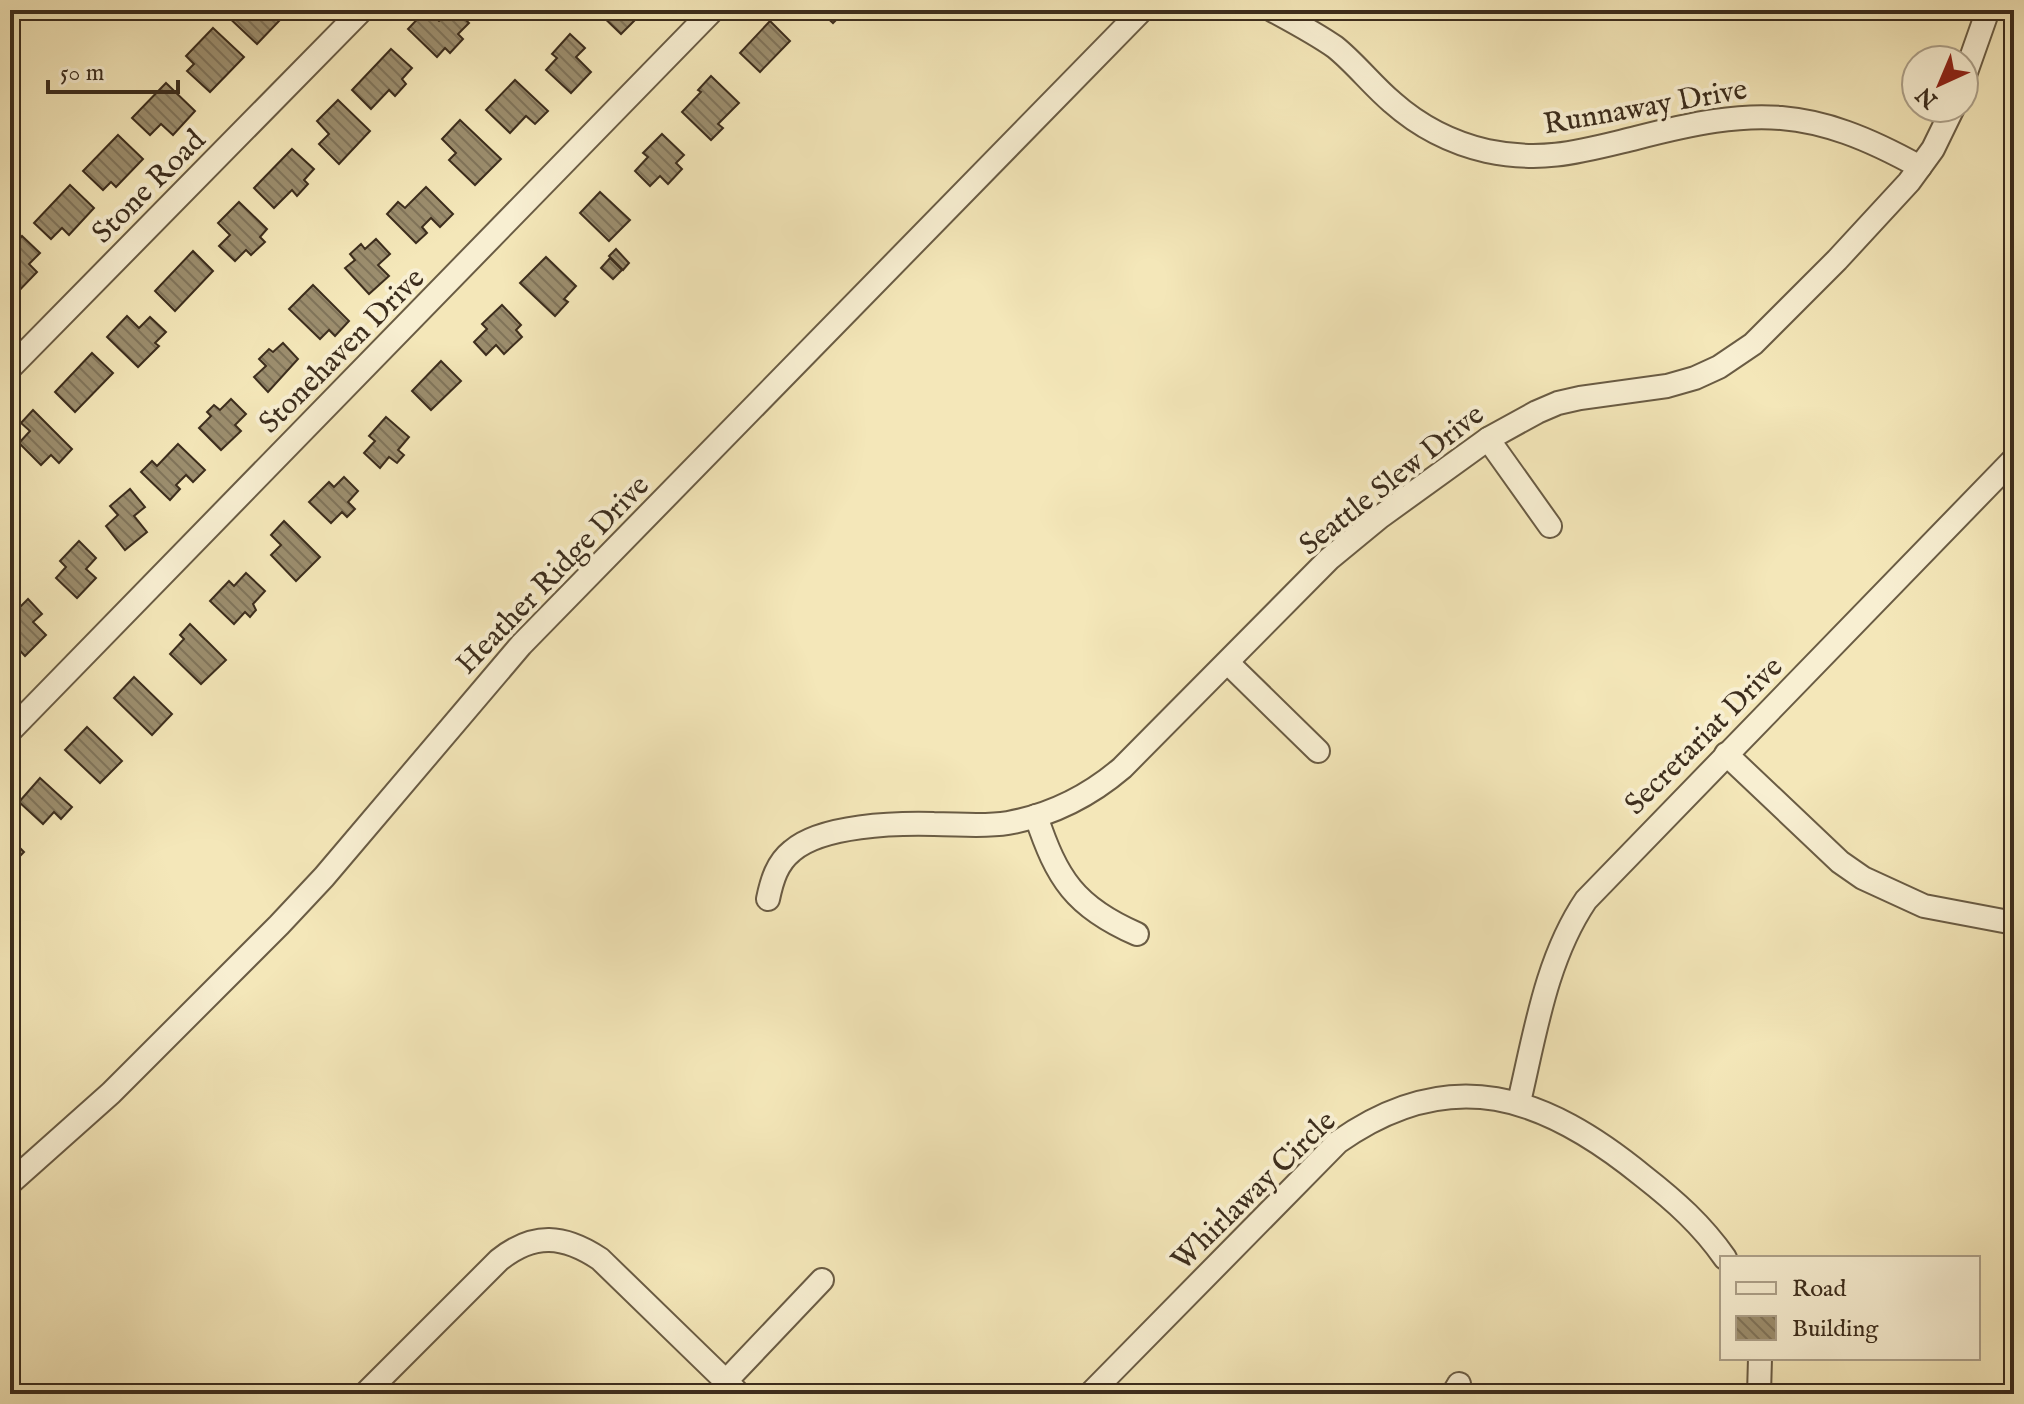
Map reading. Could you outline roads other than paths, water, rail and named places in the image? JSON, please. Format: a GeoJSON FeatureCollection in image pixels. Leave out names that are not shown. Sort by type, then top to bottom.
{"type":"FeatureCollection","features":[{"type":"Feature","properties":{"kind":"street","name":"Stone Road"},"geometry":{"type":"LineString","coordinates":[[10,368],[362,10]]}},
{"type":"Feature","properties":{"kind":"street","name":"Stonehaven Drive"},"geometry":{"type":"LineString","coordinates":[[10,731],[713,10]]}},
{"type":"Feature","properties":{"kind":"street","name":"Heather Ridge Drive"},"geometry":{"type":"LineString","coordinates":[[10,1183],[111,1093],[279,925],[324,877],[521,645],[1142,10]]}},
{"type":"Feature","properties":{"kind":"street","name":"Runnaway Drive"},"geometry":{"type":"LineString","coordinates":[[1272,10],[1336,48],[1393,103],[1420,123],[1464,145],[1486,151],[1555,157],[1692,124],[1770,115],[1828,126],[1867,139],[1920,167]]}},
{"type":"Feature","properties":{"kind":"street"},"geometry":{"type":"LineString","coordinates":[[1976,44],[1988,10]]}},
{"type":"Feature","properties":{"kind":"street","name":"Seattle Slew Drive"},"geometry":{"type":"LineString","coordinates":[[768,899],[780,864],[790,852],[812,839],[894,825],[1005,823],[1068,805],[1100,787],[1228,663],[1329,559],[1380,517],[1488,439],[1558,403],[1667,386],[1695,378],[1738,355],[1773,325],[1837,260],[1920,167],[1945,124]]}},
{"type":"Feature","properties":{"kind":"street"},"geometry":{"type":"LineString","coordinates":[[1488,439],[1550,526]]}},
{"type":"Feature","properties":{"kind":"street","name":"Secretariat Drive"},"geometry":{"type":"LineString","coordinates":[[1519,1102],[1542,1004],[1560,947],[1576,915],[1599,885],[2014,459]]}},
{"type":"Feature","properties":{"kind":"street"},"geometry":{"type":"LineString","coordinates":[[1228,663],[1318,751]]}},
{"type":"Feature","properties":{"kind":"street"},"geometry":{"type":"LineString","coordinates":[[1726,754],[1840,862],[1863,878],[1924,906],[2014,923]]}},
{"type":"Feature","properties":{"kind":"street"},"geometry":{"type":"LineString","coordinates":[[1036,816],[1053,863],[1078,898],[1093,912],[1137,934]]}},
{"type":"Feature","properties":{"kind":"street","name":"Whirlaway Circle"},"geometry":{"type":"LineString","coordinates":[[1090,1394],[1325,1155],[1355,1131],[1388,1112],[1436,1099],[1474,1097],[1519,1102],[1552,1116],[1612,1151],[1687,1211],[1724,1256]]}},
{"type":"Feature","properties":{"kind":"street"},"geometry":{"type":"LineString","coordinates":[[365,1394],[499,1260],[522,1245],[548,1239],[585,1249],[600,1259],[733,1389],[822,1280]]}},
{"type":"Feature","properties":{"kind":"street"},"geometry":{"type":"LineString","coordinates":[[1759,1394],[1760,1360]]}}]}
